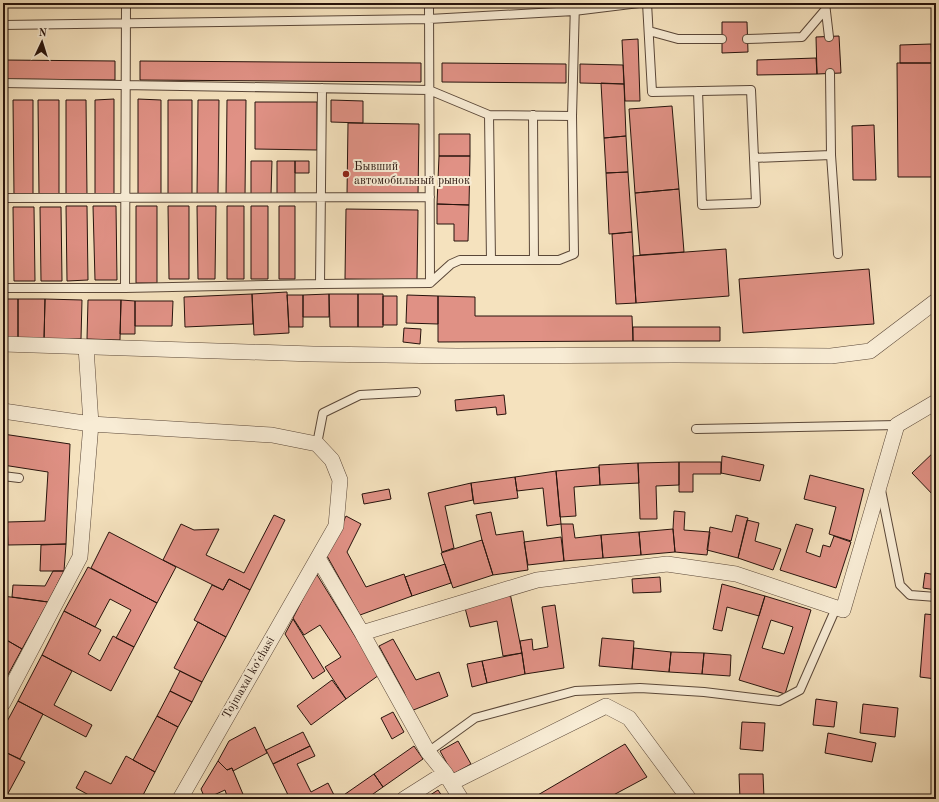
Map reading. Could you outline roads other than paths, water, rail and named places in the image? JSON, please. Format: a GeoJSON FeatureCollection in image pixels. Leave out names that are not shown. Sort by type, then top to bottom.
{"type":"FeatureCollection","features":[{"type":"Feature","properties":{"kind":"street"},"geometry":{"type":"LineString","coordinates":[[3,344],[86,351],[457,356],[831,356],[870,351],[936,301]]}},
{"type":"Feature","properties":{"kind":"street"},"geometry":{"type":"LineString","coordinates":[[3,703],[80,557],[91,424],[86,351]]}},
{"type":"Feature","properties":{"kind":"street"},"geometry":{"type":"LineString","coordinates":[[362,633],[537,580],[667,564],[736,574],[843,610],[896,425],[936,402]]}},
{"type":"Feature","properties":{"kind":"street"},"geometry":{"type":"LineString","coordinates":[[3,411],[91,424],[272,435],[317,444]]}},
{"type":"Feature","properties":{"kind":"street","name":"Tojmaxal koʻchasi"},"geometry":{"type":"LineString","coordinates":[[180,799],[336,526],[340,480],[332,460],[317,444]]}},
{"type":"Feature","properties":{"kind":"street"},"geometry":{"type":"LineString","coordinates":[[318,558],[362,633],[428,752],[448,778],[461,799]]}},
{"type":"Feature","properties":{"kind":"street"},"geometry":{"type":"LineString","coordinates":[[404,799],[606,706],[629,718],[689,799]]}},
{"type":"Feature","properties":{"kind":"lane"},"geometry":{"type":"LineString","coordinates":[[125,288],[126,3]]}},
{"type":"Feature","properties":{"kind":"lane"},"geometry":{"type":"LineString","coordinates":[[428,3],[430,283]]}},
{"type":"Feature","properties":{"kind":"lane"},"geometry":{"type":"LineString","coordinates":[[3,25],[429,18],[639,3]]}},
{"type":"Feature","properties":{"kind":"lane"},"geometry":{"type":"LineString","coordinates":[[647,3],[652,92],[698,91],[751,90],[756,203],[702,205],[698,91]]}},
{"type":"Feature","properties":{"kind":"lane"},"geometry":{"type":"LineString","coordinates":[[825,6],[829,37]]}},
{"type":"Feature","properties":{"kind":"lane"},"geometry":{"type":"LineString","coordinates":[[748,39],[802,37],[825,6]]}},
{"type":"Feature","properties":{"kind":"lane"},"geometry":{"type":"LineString","coordinates":[[3,288],[125,288],[430,283],[451,264],[460,260],[559,260],[574,254],[572,116],[575,7]]}},
{"type":"Feature","properties":{"kind":"lane"},"geometry":{"type":"LineString","coordinates":[[649,31],[678,39],[722,39]]}},
{"type":"Feature","properties":{"kind":"lane"},"geometry":{"type":"LineString","coordinates":[[830,73],[831,155],[838,254]]}},
{"type":"Feature","properties":{"kind":"lane"},"geometry":{"type":"LineString","coordinates":[[3,83],[429,90],[489,115],[572,116]]}},
{"type":"Feature","properties":{"kind":"lane"},"geometry":{"type":"LineString","coordinates":[[320,284],[322,88]]}},
{"type":"Feature","properties":{"kind":"lane"},"geometry":{"type":"LineString","coordinates":[[489,115],[491,260]]}},
{"type":"Feature","properties":{"kind":"lane"},"geometry":{"type":"LineString","coordinates":[[533,115],[534,260]]}},
{"type":"Feature","properties":{"kind":"lane"},"geometry":{"type":"LineString","coordinates":[[754,158],[831,155]]}},
{"type":"Feature","properties":{"kind":"lane"},"geometry":{"type":"LineString","coordinates":[[3,198],[430,197]]}},
{"type":"Feature","properties":{"kind":"lane"},"geometry":{"type":"LineString","coordinates":[[317,444],[323,413],[360,395],[416,392]]}},
{"type":"Feature","properties":{"kind":"lane"},"geometry":{"type":"LineString","coordinates":[[696,429],[896,425]]}},
{"type":"Feature","properties":{"kind":"lane"},"geometry":{"type":"LineString","coordinates":[[3,476],[19,478]]}},
{"type":"Feature","properties":{"kind":"lane"},"geometry":{"type":"LineString","coordinates":[[880,485],[900,586],[910,595],[936,597]]}},
{"type":"Feature","properties":{"kind":"lane"},"geometry":{"type":"LineString","coordinates":[[428,752],[475,718],[575,691],[640,688],[704,692],[779,701],[800,690],[836,608]]}},
{"type":"Feature","properties":{"kind":"place","name":"Бывший автомобильный рынок"},"geometry":{"type":"Point","coordinates":[346,174]}}]}
